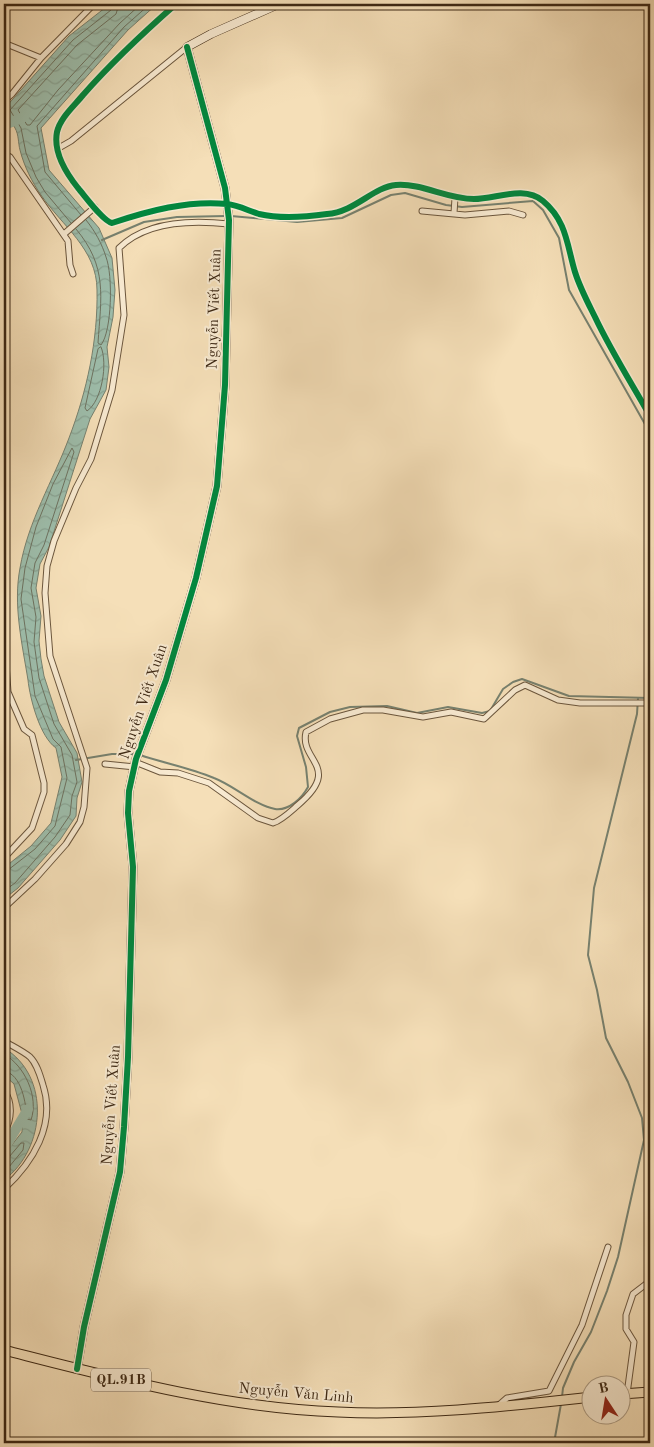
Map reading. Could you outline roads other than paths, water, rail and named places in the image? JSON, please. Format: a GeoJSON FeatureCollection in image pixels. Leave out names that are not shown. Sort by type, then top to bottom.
{"type":"FeatureCollection","features":[{"type":"Feature","properties":{"kind":"highway","name":"Nguyễn Văn Linh"},"geometry":{"type":"LineString","coordinates":[[4,1350],[167,1391],[242,1403],[337,1412],[403,1413],[582,1398]]}},
{"type":"Feature","properties":{"kind":"highway"},"geometry":{"type":"LineString","coordinates":[[632,1393],[650,1392]]}},
{"type":"Feature","properties":{"kind":"street"},"geometry":{"type":"LineString","coordinates":[[4,101],[41,58],[94,4]]}},
{"type":"Feature","properties":{"kind":"street"},"geometry":{"type":"LineString","coordinates":[[176,4],[117,56],[66,114],[57,131],[57,149],[76,185],[110,224],[134,215],[176,206],[228,206],[261,214],[281,216],[328,214],[356,206],[384,188],[394,185],[455,200],[486,199],[516,193],[536,197],[547,205],[557,217],[566,234],[575,274],[595,319],[650,416]]}},
{"type":"Feature","properties":{"kind":"street"},"geometry":{"type":"LineString","coordinates":[[57,149],[71,141],[187,47],[211,34],[279,4]]}},
{"type":"Feature","properties":{"kind":"street"},"geometry":{"type":"LineString","coordinates":[[4,43],[41,58]]}},
{"type":"Feature","properties":{"kind":"street","name":"Nguyễn Viết Xuân"},"geometry":{"type":"LineString","coordinates":[[77,1369],[84,1327],[120,1172],[128,1058],[133,867],[128,804],[135,763],[166,680],[196,578],[217,486],[225,385],[228,206],[187,47]]}},
{"type":"Feature","properties":{"kind":"street"},"geometry":{"type":"LineString","coordinates":[[4,154],[10,157],[64,234],[68,241],[70,265],[73,274]]}},
{"type":"Feature","properties":{"kind":"street"},"geometry":{"type":"LineString","coordinates":[[454,211],[455,200]]}},
{"type":"Feature","properties":{"kind":"street"},"geometry":{"type":"LineString","coordinates":[[64,234],[95,207]]}},
{"type":"Feature","properties":{"kind":"street"},"geometry":{"type":"LineString","coordinates":[[422,210],[454,211],[473,215],[502,211],[524,215]]}},
{"type":"Feature","properties":{"kind":"street"},"geometry":{"type":"LineString","coordinates":[[4,908],[51,862],[80,822],[87,780],[85,759],[50,656],[45,593],[47,566],[54,541],[76,488],[91,459],[112,390],[124,323],[123,272],[119,248],[138,235],[169,226],[204,222],[229,222]]}},
{"type":"Feature","properties":{"kind":"street"},"geometry":{"type":"LineString","coordinates":[[4,858],[32,828],[44,792],[43,776],[32,735],[24,728],[10,697],[5,649]]}},
{"type":"Feature","properties":{"kind":"street"},"geometry":{"type":"LineString","coordinates":[[105,764],[135,763],[160,772],[178,773],[209,783],[266,822],[277,822],[315,788],[318,777],[317,765],[305,740],[306,732],[318,724],[345,713],[383,710],[423,716],[451,712],[484,719],[514,690],[525,685],[558,700],[580,703],[650,703]]}},
{"type":"Feature","properties":{"kind":"street"},"geometry":{"type":"LineString","coordinates":[[4,692],[10,697]]}},
{"type":"Feature","properties":{"kind":"street"},"geometry":{"type":"LineString","coordinates":[[4,1041],[27,1055],[34,1063],[48,1101],[41,1141],[23,1171],[4,1189]]}},
{"type":"Feature","properties":{"kind":"street"},"geometry":{"type":"LineString","coordinates":[[4,1090],[10,1103],[10,1112],[4,1133]]}},
{"type":"Feature","properties":{"kind":"street"},"geometry":{"type":"LineString","coordinates":[[500,1405],[507,1398],[549,1391],[582,1325],[608,1247]]}},
{"type":"Feature","properties":{"kind":"street"},"geometry":{"type":"LineString","coordinates":[[628,1374],[634,1342],[626,1326],[626,1315],[633,1294],[650,1281]]}},
{"type":"Feature","properties":{"kind":"water"},"geometry":{"type":"Polygon","coordinates":[[[110,4],[157,4],[128,30],[41,128],[49,170],[99,228],[112,258],[115,290],[113,317],[107,347],[109,367],[106,390],[90,419],[49,547],[40,564],[36,588],[41,616],[39,641],[44,676],[59,722],[77,753],[82,782],[77,798],[76,816],[60,840],[18,888],[4,899],[4,868],[31,846],[51,823],[62,777],[56,748],[50,743],[41,727],[31,697],[19,624],[18,582],[29,534],[63,454],[86,384],[96,328],[97,290],[95,275],[85,250],[49,206],[31,179],[19,147],[18,136],[4,109],[69,36],[110,4]]]}},
{"type":"Feature","properties":{"kind":"water"},"geometry":{"type":"Polygon","coordinates":[[[4,1048],[19,1060],[30,1076],[36,1094],[37,1113],[35,1132],[28,1150],[18,1167],[4,1180],[4,1155],[22,1132],[22,1114],[14,1084],[4,1075],[4,1048]]]}},
{"type":"Feature","properties":{"kind":"waterway"},"geometry":{"type":"LineString","coordinates":[[4,125],[24,117]]}},
{"type":"Feature","properties":{"kind":"waterway"},"geometry":{"type":"LineString","coordinates":[[231,216],[297,222],[342,218],[391,195],[405,193],[446,205],[462,207],[533,201],[543,210],[559,238],[569,290],[650,433]]}},
{"type":"Feature","properties":{"kind":"waterway"},"geometry":{"type":"LineString","coordinates":[[102,240],[144,222],[177,217],[226,216]]}},
{"type":"Feature","properties":{"kind":"waterway"},"geometry":{"type":"LineString","coordinates":[[140,755],[205,774],[221,781],[260,804],[280,809],[294,803],[308,787],[306,767],[297,736],[299,728],[330,712],[350,707],[387,706],[417,713],[448,707],[482,713],[490,711],[503,689],[513,682],[522,679],[569,696],[650,698]]}},
{"type":"Feature","properties":{"kind":"waterway"},"geometry":{"type":"LineString","coordinates":[[562,1397],[563,1388],[574,1362],[591,1332],[618,1257],[644,1140],[642,1118],[628,1082],[606,1038],[588,955],[594,888],[637,714],[638,698]]}},
{"type":"Feature","properties":{"kind":"waterway"},"geometry":{"type":"LineString","coordinates":[[76,760],[112,754],[136,754]]}},
{"type":"Feature","properties":{"kind":"waterway"},"geometry":{"type":"LineString","coordinates":[[4,1149],[28,1109]]}},
{"type":"Feature","properties":{"kind":"waterway"},"geometry":{"type":"LineString","coordinates":[[554,1443],[561,1404]]}}]}
